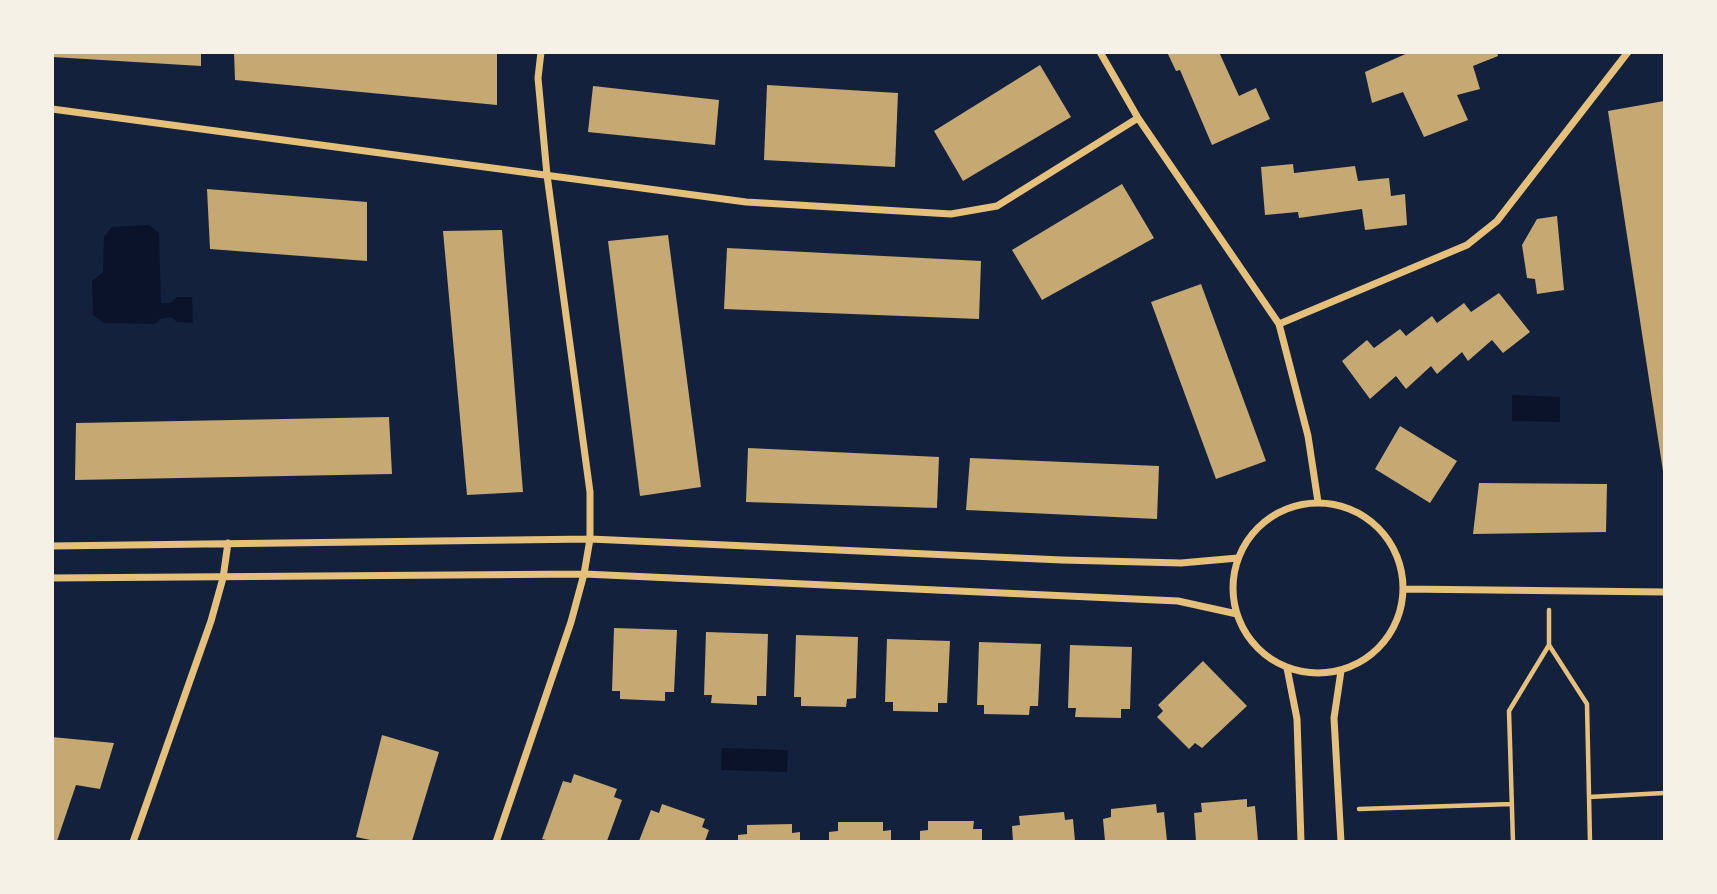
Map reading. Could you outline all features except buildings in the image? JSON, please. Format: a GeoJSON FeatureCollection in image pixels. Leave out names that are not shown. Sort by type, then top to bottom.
{"type":"FeatureCollection","features":[{"type":"Feature","properties":{"kind":"street"},"geometry":{"type":"LineString","coordinates":[[496,842],[584,574],[590,539],[590,492],[547,175],[538,78],[541,52]]}},
{"type":"Feature","properties":{"kind":"street"},"geometry":{"type":"LineString","coordinates":[[1100,52],[1138,118],[1279,324],[1307,436],[1318,502]]}},
{"type":"Feature","properties":{"kind":"street"},"geometry":{"type":"LineString","coordinates":[[1279,324],[1467,245],[1497,221],[1628,52]]}},
{"type":"Feature","properties":{"kind":"street"},"geometry":{"type":"LineString","coordinates":[[52,109],[746,202],[951,214],[997,206],[1138,118]]}},
{"type":"Feature","properties":{"kind":"street"},"geometry":{"type":"LineString","coordinates":[[1318,502],[1345,506],[1370,519],[1389,538],[1401,563],[1405,589],[1400,616],[1387,640],[1366,659],[1341,671],[1314,673],[1287,668],[1265,655],[1256,646],[1237,614],[1232,586],[1238,558],[1250,536],[1269,518],[1293,506],[1318,502]]}},
{"type":"Feature","properties":{"kind":"street"},"geometry":{"type":"LineString","coordinates":[[52,546],[590,539],[1062,560],[1181,563],[1238,558]]}},
{"type":"Feature","properties":{"kind":"street"},"geometry":{"type":"LineString","coordinates":[[133,842],[211,621],[223,578],[228,543]]}},
{"type":"Feature","properties":{"kind":"street"},"geometry":{"type":"LineString","coordinates":[[52,578],[584,574],[1178,601],[1237,614]]}},
{"type":"Feature","properties":{"kind":"street"},"geometry":{"type":"LineString","coordinates":[[1405,589],[1664,592]]}},
{"type":"Feature","properties":{"kind":"street"},"geometry":{"type":"LineString","coordinates":[[1287,668],[1297,719],[1301,842]]}},
{"type":"Feature","properties":{"kind":"street"},"geometry":{"type":"LineString","coordinates":[[1341,671],[1334,719],[1341,842]]}},
{"type":"Feature","properties":{"kind":"path"},"geometry":{"type":"LineString","coordinates":[[1513,842],[1509,711],[1549,645],[1549,591]]}},
{"type":"Feature","properties":{"kind":"path"},"geometry":{"type":"LineString","coordinates":[[1549,645],[1587,704],[1590,842]]}},
{"type":"Feature","properties":{"kind":"path"},"geometry":{"type":"LineString","coordinates":[[1589,797],[1664,793]]}},
{"type":"Feature","properties":{"kind":"path"},"geometry":{"type":"LineString","coordinates":[[1339,810],[1512,804]]}},
{"type":"Feature","properties":{"kind":"water"},"geometry":{"type":"Polygon","coordinates":[[[149,225],[159,233],[161,303],[170,303],[177,297],[192,297],[193,323],[177,322],[171,317],[160,319],[155,324],[104,323],[93,315],[92,281],[103,272],[104,236],[112,227],[149,225]]]}},
{"type":"Feature","properties":{"kind":"water"},"geometry":{"type":"Polygon","coordinates":[[[1512,395],[1560,397],[1560,422],[1512,421],[1512,395]]]}},
{"type":"Feature","properties":{"kind":"water"},"geometry":{"type":"Polygon","coordinates":[[[722,748],[788,750],[787,772],[721,770],[722,748]]]}}]}
